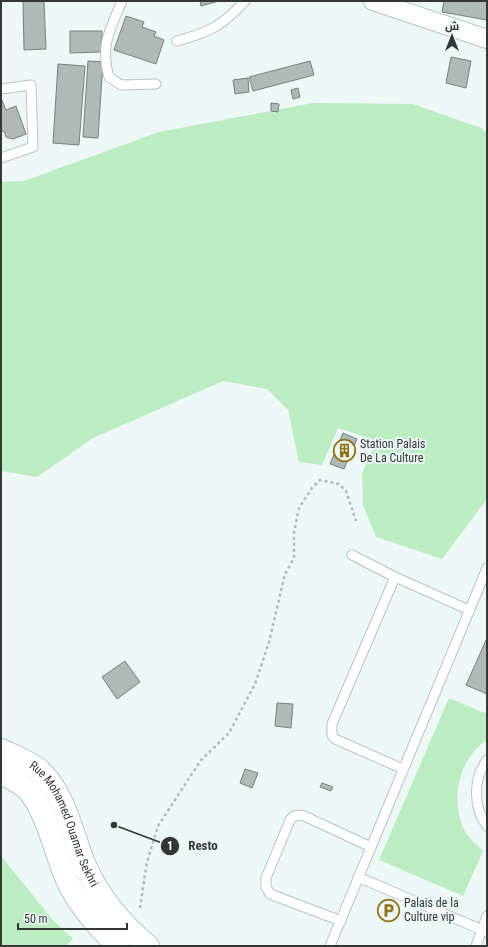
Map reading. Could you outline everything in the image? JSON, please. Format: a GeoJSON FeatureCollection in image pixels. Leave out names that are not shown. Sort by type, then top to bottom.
{"type":"FeatureCollection","features":[{"type":"Feature","properties":{"kind":"street"},"geometry":{"type":"LineString","coordinates":[[373,1],[487,39]]}},
{"type":"Feature","properties":{"kind":"street","name":"Rue Mohamed Ouamar Sekhri"},"geometry":{"type":"LineString","coordinates":[[1,750],[39,769],[53,786],[63,806],[86,867],[101,897],[148,946]]}},
{"type":"Feature","properties":{"kind":"street"},"geometry":{"type":"LineString","coordinates":[[1,773],[14,779],[29,790],[38,803],[70,884],[97,925],[118,946]]}},
{"type":"Feature","properties":{"kind":"lane"},"geometry":{"type":"LineString","coordinates":[[122,1],[108,34],[104,54],[109,77],[122,85],[156,84]]}},
{"type":"Feature","properties":{"kind":"lane"},"geometry":{"type":"LineString","coordinates":[[177,41],[204,34],[230,18],[245,1]]}},
{"type":"Feature","properties":{"kind":"lane"},"geometry":{"type":"LineString","coordinates":[[1,89],[31,85],[33,147],[1,158]]}},
{"type":"Feature","properties":{"kind":"lane"},"geometry":{"type":"LineString","coordinates":[[352,555],[394,577],[470,610]]}},
{"type":"Feature","properties":{"kind":"lane"},"geometry":{"type":"LineString","coordinates":[[330,946],[487,568]]}},
{"type":"Feature","properties":{"kind":"lane"},"geometry":{"type":"LineString","coordinates":[[394,577],[332,724],[332,730],[334,739],[403,769]]}},
{"type":"Feature","properties":{"kind":"lane"},"geometry":{"type":"LineString","coordinates":[[487,760],[483,765],[477,783],[476,796],[476,803],[483,821],[487,826]]}},
{"type":"Feature","properties":{"kind":"lane"},"geometry":{"type":"LineString","coordinates":[[340,921],[270,894],[266,887],[266,878],[290,820],[294,816],[302,815],[371,847]]}},
{"type":"Feature","properties":{"kind":"lane"},"geometry":{"type":"LineString","coordinates":[[358,877],[485,931]]}},
{"type":"Feature","properties":{"kind":"lane"},"geometry":{"type":"LineString","coordinates":[[476,946],[485,931],[487,916]]}},
{"type":"Feature","properties":{"kind":"path"},"geometry":{"type":"LineString","coordinates":[[140,908],[147,862],[158,826],[201,760],[229,733],[254,684],[269,642],[285,574],[294,558],[294,532],[299,508],[312,488],[320,480],[339,484],[346,491],[356,521]]}},
{"type":"Feature","properties":{"kind":"green space"},"geometry":{"type":"Polygon","coordinates":[[[313,103],[413,104],[481,128],[487,133],[487,499],[442,559],[376,537],[363,505],[362,473],[377,441],[338,428],[322,465],[299,462],[288,410],[267,389],[223,381],[93,438],[37,477],[1,471],[1,182],[24,181],[159,132],[313,103]]]}},
{"type":"Feature","properties":{"kind":"green space"},"geometry":{"type":"Polygon","coordinates":[[[449,698],[487,714],[487,740],[470,756],[460,778],[458,790],[457,802],[463,829],[483,851],[463,896],[379,860],[449,698]]]}},
{"type":"Feature","properties":{"kind":"green space"},"geometry":{"type":"Polygon","coordinates":[[[1,856],[52,919],[73,939],[66,946],[1,946],[1,856]]]}},
{"type":"Feature","properties":{"kind":"building"},"geometry":{"type":"Polygon","coordinates":[[[23,1],[44,1],[46,49],[24,50],[23,1]]]}},
{"type":"Feature","properties":{"kind":"building"},"geometry":{"type":"Polygon","coordinates":[[[200,1],[219,1],[201,6],[200,1]]]}},
{"type":"Feature","properties":{"kind":"building"},"geometry":{"type":"Polygon","coordinates":[[[444,1],[487,1],[487,20],[442,12],[444,1]]]}},
{"type":"Feature","properties":{"kind":"building"},"geometry":{"type":"Polygon","coordinates":[[[126,16],[144,22],[142,27],[156,32],[154,36],[164,40],[156,64],[114,50],[126,16]]]}},
{"type":"Feature","properties":{"kind":"building"},"geometry":{"type":"Polygon","coordinates":[[[70,31],[102,31],[102,52],[70,53],[70,31]]]}},
{"type":"Feature","properties":{"kind":"building"},"geometry":{"type":"Polygon","coordinates":[[[451,57],[471,61],[466,88],[446,83],[451,57]]]}},
{"type":"Feature","properties":{"kind":"building"},"geometry":{"type":"Polygon","coordinates":[[[88,61],[103,62],[98,138],[83,137],[88,61]]]}},
{"type":"Feature","properties":{"kind":"building"},"geometry":{"type":"Polygon","coordinates":[[[310,61],[314,75],[253,91],[249,77],[310,61]]]}},
{"type":"Feature","properties":{"kind":"building"},"geometry":{"type":"Polygon","coordinates":[[[58,64],[85,66],[79,145],[53,143],[58,64]]]}},
{"type":"Feature","properties":{"kind":"building"},"geometry":{"type":"Polygon","coordinates":[[[248,78],[249,92],[235,94],[233,80],[248,78]]]}},
{"type":"Feature","properties":{"kind":"building"},"geometry":{"type":"Polygon","coordinates":[[[298,88],[300,97],[293,99],[291,90],[298,88]]]}},
{"type":"Feature","properties":{"kind":"building"},"geometry":{"type":"Polygon","coordinates":[[[1,98],[6,110],[16,106],[26,134],[13,139],[6,137],[4,131],[1,132],[1,98]]]}},
{"type":"Feature","properties":{"kind":"building"},"geometry":{"type":"Polygon","coordinates":[[[271,103],[279,104],[278,112],[271,111],[271,103]]]}},
{"type":"Feature","properties":{"kind":"building","name":"Station Palais De La Culture"},"geometry":{"type":"Polygon","coordinates":[[[343,433],[357,439],[344,469],[330,464],[343,433]]]}},
{"type":"Feature","properties":{"kind":"building"},"geometry":{"type":"Polygon","coordinates":[[[487,638],[487,694],[466,685],[487,638]]]}},
{"type":"Feature","properties":{"kind":"building"},"geometry":{"type":"Polygon","coordinates":[[[125,661],[140,682],[117,699],[102,677],[125,661]]]}},
{"type":"Feature","properties":{"kind":"building"},"geometry":{"type":"Polygon","coordinates":[[[277,703],[293,704],[291,728],[275,726],[277,703]]]}},
{"type":"Feature","properties":{"kind":"building"},"geometry":{"type":"Polygon","coordinates":[[[245,769],[258,773],[252,788],[240,783],[245,769]]]}},
{"type":"Feature","properties":{"kind":"building"},"geometry":{"type":"Polygon","coordinates":[[[322,783],[333,787],[331,791],[320,787],[322,783]]]}},
{"type":"Feature","properties":{"kind":"place","name":"Station Palais De La Culture"},"geometry":{"type":"Point","coordinates":[344,451]}},
{"type":"Feature","properties":{"kind":"place","name":"Resto"},"geometry":{"type":"Point","coordinates":[114,825]}},
{"type":"Feature","properties":{"kind":"place","name":"Palais de la Culture vip"},"geometry":{"type":"Point","coordinates":[389,910]}}]}
